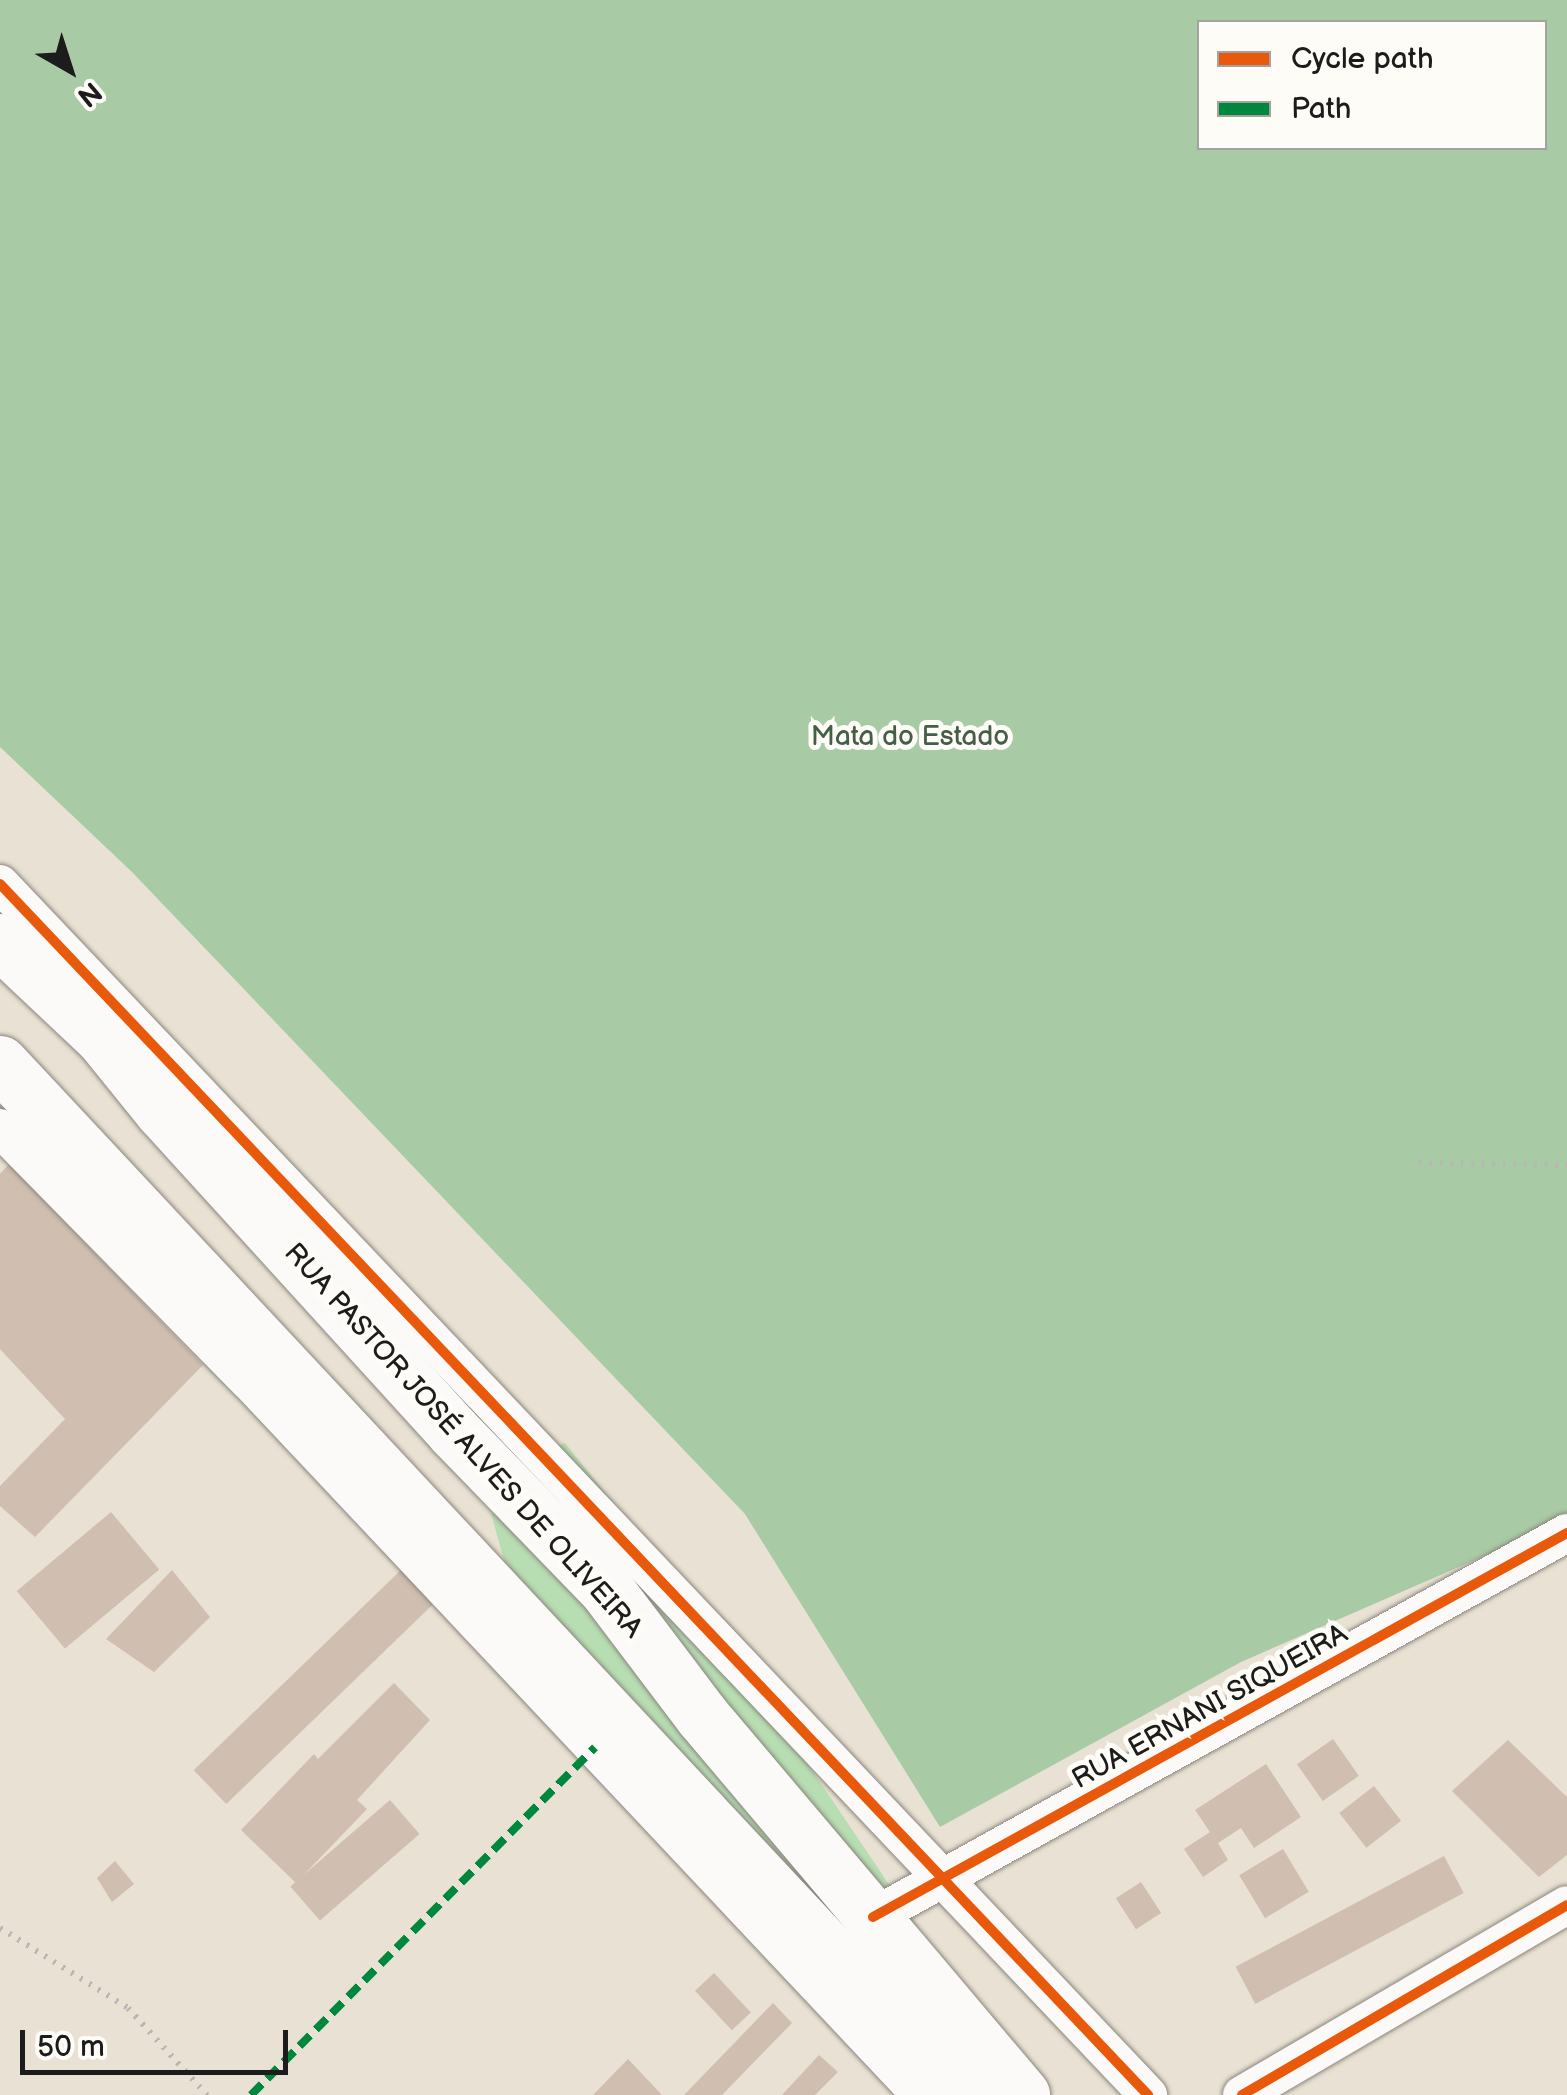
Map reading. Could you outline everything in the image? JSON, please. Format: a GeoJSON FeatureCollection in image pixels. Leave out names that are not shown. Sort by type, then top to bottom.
{"type":"FeatureCollection","features":[{"type":"Feature","properties":{"kind":"highway","name":"RUA PASTOR JOSÉ ALVES DE OLIVEIRA"},"geometry":{"type":"LineString","coordinates":[[0,941],[102,1038],[162,1110],[440,1417],[606,1589],[702,1716],[1022,2095]]}},
{"type":"Feature","properties":{"kind":"highway"},"geometry":{"type":"LineString","coordinates":[[0,1063],[964,2095]]}},
{"type":"Feature","properties":{"kind":"street"},"geometry":{"type":"LineString","coordinates":[[0,884],[1148,2095]]}},
{"type":"Feature","properties":{"kind":"street"},"geometry":{"type":"LineString","coordinates":[[0,1128],[262,1395],[921,2095]]}},
{"type":"Feature","properties":{"kind":"street","name":"RUA ERNANI SIQUEIRA"},"geometry":{"type":"LineString","coordinates":[[873,1918],[1567,1532]]}},
{"type":"Feature","properties":{"kind":"street"},"geometry":{"type":"LineString","coordinates":[[1242,2095],[1567,1904]]}},
{"type":"Feature","properties":{"kind":"path"},"geometry":{"type":"LineString","coordinates":[[1419,1163],[1567,1166]]}},
{"type":"Feature","properties":{"kind":"path"},"geometry":{"type":"LineString","coordinates":[[0,1928],[128,2008],[207,2095]]}},
{"type":"Feature","properties":{"kind":"green space","name":"Mata do Estado"},"geometry":{"type":"Polygon","coordinates":[[[0,0],[1567,0],[1567,1520],[1241,1662],[940,1827],[745,1514],[132,872],[0,747],[0,0]]]}},
{"type":"Feature","properties":{"kind":"green space"},"geometry":{"type":"Polygon","coordinates":[[[565,1443],[724,1640],[963,1994],[985,2095],[508,1575],[491,1513],[520,1505],[537,1486],[554,1447],[565,1443]]]}},
{"type":"Feature","properties":{"kind":"building"},"geometry":{"type":"Polygon","coordinates":[[[9,1164],[203,1365],[35,1537],[0,1506],[0,1486],[65,1419],[0,1349],[0,1174],[9,1164]]]}},
{"type":"Feature","properties":{"kind":"building"},"geometry":{"type":"Polygon","coordinates":[[[111,1512],[159,1569],[65,1649],[17,1591],[111,1512]]]}},
{"type":"Feature","properties":{"kind":"building"},"geometry":{"type":"Polygon","coordinates":[[[403,1568],[436,1602],[226,1804],[194,1770],[403,1568]]]}},
{"type":"Feature","properties":{"kind":"building"},"geometry":{"type":"Polygon","coordinates":[[[172,1570],[210,1617],[154,1672],[106,1639],[172,1570]]]}},
{"type":"Feature","properties":{"kind":"building"},"geometry":{"type":"Polygon","coordinates":[[[394,1683],[430,1720],[357,1800],[367,1809],[296,1883],[241,1830],[314,1754],[318,1759],[394,1683]]]}},
{"type":"Feature","properties":{"kind":"building"},"geometry":{"type":"Polygon","coordinates":[[[1333,1739],[1359,1776],[1323,1801],[1297,1764],[1333,1739]]]}},
{"type":"Feature","properties":{"kind":"building"},"geometry":{"type":"Polygon","coordinates":[[[1508,1740],[1567,1797],[1567,1855],[1539,1877],[1452,1791],[1508,1740]]]}},
{"type":"Feature","properties":{"kind":"building"},"geometry":{"type":"Polygon","coordinates":[[[1266,1764],[1301,1817],[1254,1848],[1241,1828],[1218,1843],[1228,1860],[1203,1877],[1184,1849],[1210,1832],[1195,1810],[1266,1764]]]}},
{"type":"Feature","properties":{"kind":"building"},"geometry":{"type":"Polygon","coordinates":[[[1374,1786],[1401,1821],[1366,1848],[1339,1813],[1374,1786]]]}},
{"type":"Feature","properties":{"kind":"building"},"geometry":{"type":"Polygon","coordinates":[[[390,1800],[420,1834],[320,1921],[290,1887],[390,1800]]]}},
{"type":"Feature","properties":{"kind":"building"},"geometry":{"type":"Polygon","coordinates":[[[1283,1849],[1309,1892],[1265,1918],[1239,1875],[1283,1849]]]}},
{"type":"Feature","properties":{"kind":"building"},"geometry":{"type":"Polygon","coordinates":[[[1444,1856],[1464,1893],[1255,2004],[1236,1967],[1444,1856]]]}},
{"type":"Feature","properties":{"kind":"building"},"geometry":{"type":"Polygon","coordinates":[[[115,1861],[134,1884],[112,1902],[97,1878],[115,1861]]]}},
{"type":"Feature","properties":{"kind":"building"},"geometry":{"type":"Polygon","coordinates":[[[1141,1882],[1161,1913],[1136,1929],[1116,1898],[1141,1882]]]}},
{"type":"Feature","properties":{"kind":"building"},"geometry":{"type":"Polygon","coordinates":[[[714,1973],[751,2012],[732,2030],[695,1991],[714,1973]]]}},
{"type":"Feature","properties":{"kind":"building"},"geometry":{"type":"Polygon","coordinates":[[[773,2003],[792,2023],[722,2095],[684,2095],[773,2003]]]}},
{"type":"Feature","properties":{"kind":"building"},"geometry":{"type":"Polygon","coordinates":[[[819,2055],[838,2072],[815,2095],[782,2095],[819,2055]]]}},
{"type":"Feature","properties":{"kind":"building"},"geometry":{"type":"Polygon","coordinates":[[[628,2059],[662,2095],[593,2095],[628,2059]]]}},
{"type":"Feature","properties":{"kind":"marked path"},"geometry":{"type":"LineString","coordinates":[[251,2095],[595,1747]]}},
{"type":"Feature","properties":{"kind":"cycle path"},"geometry":{"type":"LineString","coordinates":[[0,884],[1148,2095]]}},
{"type":"Feature","properties":{"kind":"cycle path"},"geometry":{"type":"LineString","coordinates":[[873,1917],[1567,1533]]}},
{"type":"Feature","properties":{"kind":"cycle path"},"geometry":{"type":"LineString","coordinates":[[1242,2095],[1567,1905]]}}]}
